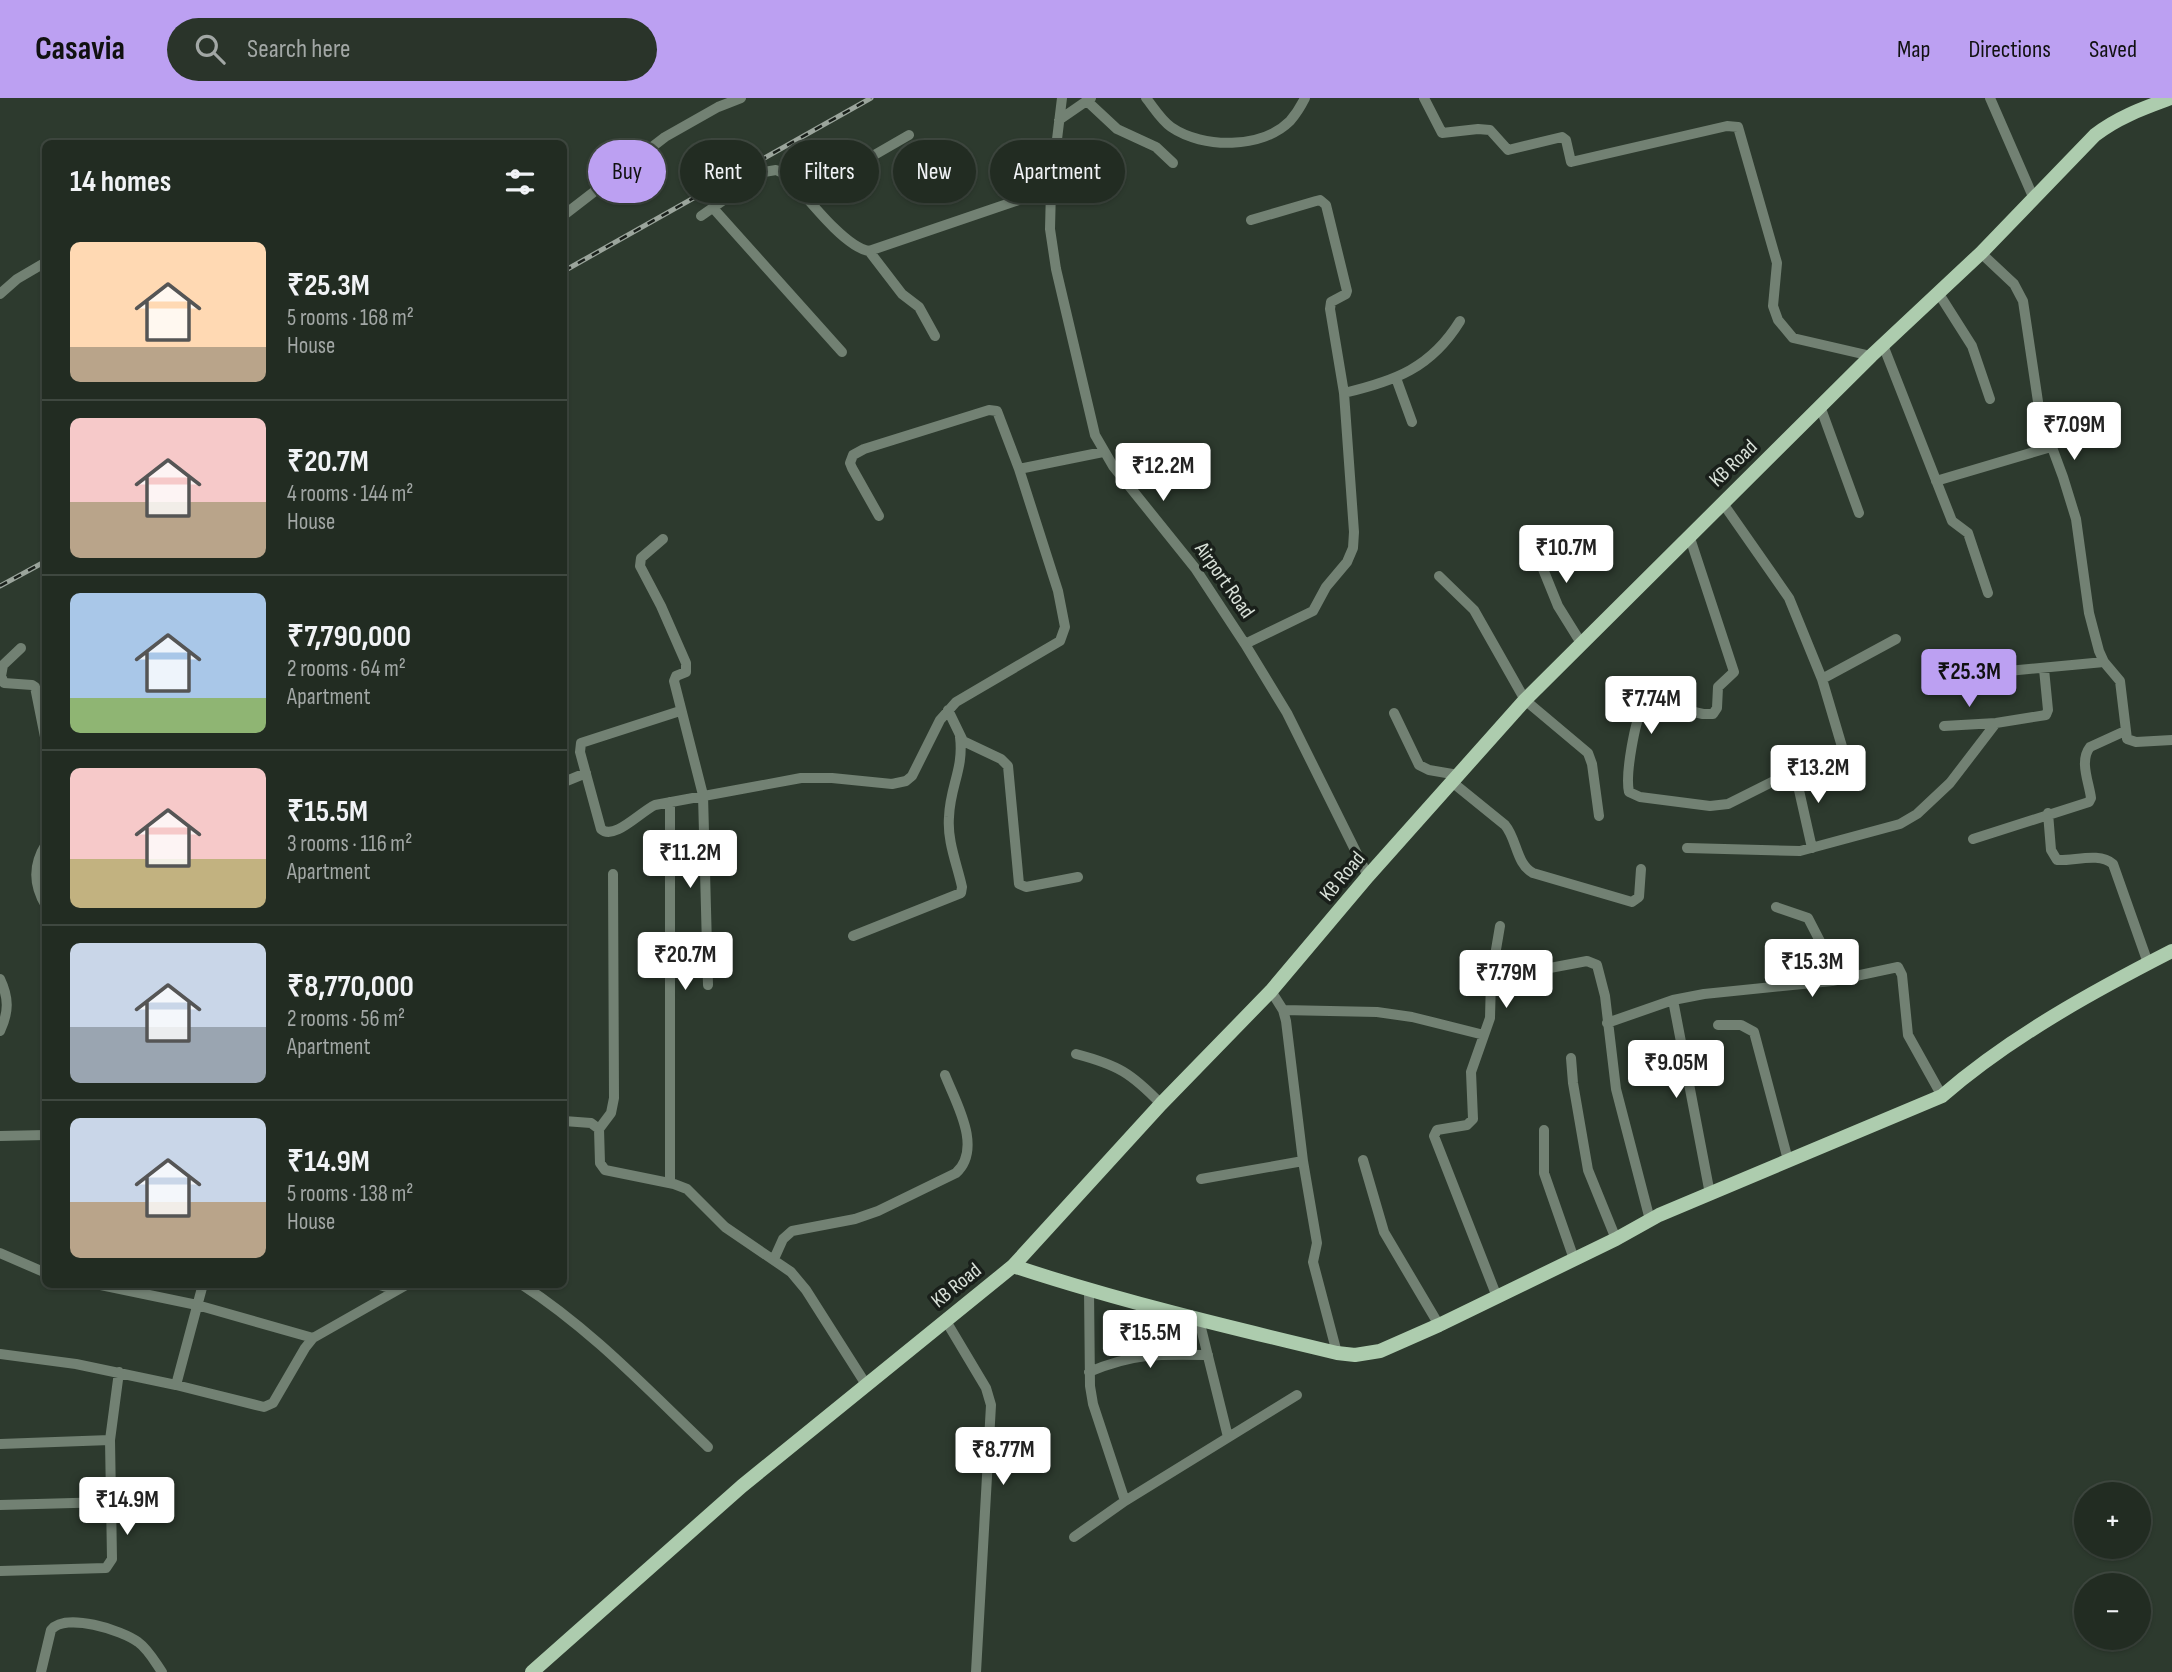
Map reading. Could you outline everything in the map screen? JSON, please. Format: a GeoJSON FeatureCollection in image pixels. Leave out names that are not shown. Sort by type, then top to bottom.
{"type":"FeatureCollection","features":[{"type":"Feature","properties":{"kind":"main road","name":"KB Road"},"geometry":{"type":"LineString","coordinates":[[532,1672],[743,1486],[1013,1266],[1161,1104],[1271,992],[1368,876],[1525,700],[1689,534],[1981,253],[2085,145],[2108,125],[2171,98]]}},
{"type":"Feature","properties":{"kind":"main road"},"geometry":{"type":"LineString","coordinates":[[1013,1266],[1088,1290],[1199,1320],[1337,1353],[1355,1355],[1380,1351],[1616,1240],[1650,1220],[1942,1096],[1972,1070],[2088,995],[2172,951]]}},
{"type":"Feature","properties":{"kind":"street"},"geometry":{"type":"LineString","coordinates":[[567,213],[665,137],[718,107],[741,98]]}},
{"type":"Feature","properties":{"kind":"street","name":"Airport Road"},"geometry":{"type":"LineString","coordinates":[[1057,140],[1062,98]]}},
{"type":"Feature","properties":{"kind":"street"},"geometry":{"type":"LineString","coordinates":[[1146,98],[1170,126],[1182,133],[1208,141],[1234,142],[1263,136],[1283,126],[1305,98]]}},
{"type":"Feature","properties":{"kind":"street"},"geometry":{"type":"LineString","coordinates":[[1424,98],[1442,133],[1490,130],[1508,150],[1562,137],[1566,140],[1571,162],[1727,126],[1738,127],[1777,263],[1773,306],[1778,320],[1787,333],[1802,342],[1871,356]]}},
{"type":"Feature","properties":{"kind":"street"},"geometry":{"type":"LineString","coordinates":[[1990,98],[2034,199]]}},
{"type":"Feature","properties":{"kind":"street"},"geometry":{"type":"LineString","coordinates":[[1059,120],[1089,99],[1122,133],[1156,147],[1172,163]]}},
{"type":"Feature","properties":{"kind":"street"},"geometry":{"type":"LineString","coordinates":[[879,152],[909,135]]}},
{"type":"Feature","properties":{"kind":"street"},"geometry":{"type":"LineString","coordinates":[[701,216],[770,169],[780,171]]}},
{"type":"Feature","properties":{"kind":"street"},"geometry":{"type":"LineString","coordinates":[[1245,644],[1313,611],[1326,587],[1351,555],[1354,532],[1344,393],[1330,309],[1331,302],[1347,291],[1326,205],[1320,200],[1251,220]]}},
{"type":"Feature","properties":{"kind":"street"},"geometry":{"type":"LineString","coordinates":[[812,203],[847,241],[861,250],[869,251],[1011,203]]}},
{"type":"Feature","properties":{"kind":"street","name":"Airport Road"},"geometry":{"type":"LineString","coordinates":[[1050,203],[1049,219],[1054,256],[1090,418],[1103,452],[1195,568],[1245,644],[1287,713],[1368,876]]}},
{"type":"Feature","properties":{"kind":"street"},"geometry":{"type":"LineString","coordinates":[[713,208],[842,352]]}},
{"type":"Feature","properties":{"kind":"street"},"geometry":{"type":"LineString","coordinates":[[869,251],[902,294],[919,307],[935,336]]}},
{"type":"Feature","properties":{"kind":"street"},"geometry":{"type":"LineString","coordinates":[[1981,253],[2014,284],[2023,301],[2038,406],[2076,519],[2090,613],[2104,662],[2120,681],[2127,739],[2172,740]]}},
{"type":"Feature","properties":{"kind":"street"},"geometry":{"type":"LineString","coordinates":[[0,294],[25,273],[42,264]]}},
{"type":"Feature","properties":{"kind":"street"},"geometry":{"type":"LineString","coordinates":[[1939,294],[1972,346],[1990,400]]}},
{"type":"Feature","properties":{"kind":"street"},"geometry":{"type":"LineString","coordinates":[[1344,393],[1396,378],[1442,348],[1460,321]]}},
{"type":"Feature","properties":{"kind":"street"},"geometry":{"type":"LineString","coordinates":[[1883,345],[1953,524],[1968,533],[1988,593]]}},
{"type":"Feature","properties":{"kind":"street"},"geometry":{"type":"LineString","coordinates":[[1396,378],[1412,422]]}},
{"type":"Feature","properties":{"kind":"street"},"geometry":{"type":"LineString","coordinates":[[1820,406],[1860,513]]}},
{"type":"Feature","properties":{"kind":"street"},"geometry":{"type":"LineString","coordinates":[[680,711],[585,740],[579,747],[601,829],[608,834],[647,809],[703,794],[801,778],[900,783],[912,776],[940,720],[948,710],[967,694],[1060,641],[1064,634],[1064,618],[1058,590],[1001,416],[997,411],[993,410],[853,454],[850,463],[879,516]]}},
{"type":"Feature","properties":{"kind":"street"},"geometry":{"type":"LineString","coordinates":[[1936,481],[2051,447]]}},
{"type":"Feature","properties":{"kind":"street"},"geometry":{"type":"LineString","coordinates":[[1019,469],[1103,452]]}},
{"type":"Feature","properties":{"kind":"street"},"geometry":{"type":"LineString","coordinates":[[1689,534],[1734,672],[1718,687],[1717,708],[1713,713],[1703,714],[1644,703],[1628,770],[1629,792],[1640,797],[1720,805],[1736,801],[1780,778],[1805,759],[1836,754],[1843,750],[1822,679],[1784,589],[1722,502]]}},
{"type":"Feature","properties":{"kind":"street"},"geometry":{"type":"LineString","coordinates":[[1530,537],[1558,606],[1581,643]]}},
{"type":"Feature","properties":{"kind":"street"},"geometry":{"type":"LineString","coordinates":[[663,539],[641,558],[640,566],[686,663],[686,672],[674,678],[680,711],[703,794],[708,985]]}},
{"type":"Feature","properties":{"kind":"street"},"geometry":{"type":"LineString","coordinates":[[1439,576],[1474,610],[1525,700],[1588,753],[1600,816]]}},
{"type":"Feature","properties":{"kind":"street"},"geometry":{"type":"LineString","coordinates":[[1822,679],[1896,639]]}},
{"type":"Feature","properties":{"kind":"street"},"geometry":{"type":"LineString","coordinates":[[21,648],[3,665],[1,676],[4,683],[35,687],[42,722]]}},
{"type":"Feature","properties":{"kind":"street"},"geometry":{"type":"LineString","coordinates":[[2008,671],[2104,662]]}},
{"type":"Feature","properties":{"kind":"street"},"geometry":{"type":"LineString","coordinates":[[1944,726],[2042,717],[2048,713],[2044,669]]}},
{"type":"Feature","properties":{"kind":"street"},"geometry":{"type":"LineString","coordinates":[[948,710],[966,744],[1001,759],[1008,766],[1019,884],[1026,887],[1078,877]]}},
{"type":"Feature","properties":{"kind":"street"},"geometry":{"type":"LineString","coordinates":[[1394,713],[1419,765],[1455,778],[1505,825],[1514,839],[1524,866],[1533,873],[1632,902],[1639,897],[1641,869]]}},
{"type":"Feature","properties":{"kind":"street"},"geometry":{"type":"LineString","coordinates":[[1687,848],[1789,852],[1888,828],[1910,819],[1950,783],[1996,723]]}},
{"type":"Feature","properties":{"kind":"street"},"geometry":{"type":"LineString","coordinates":[[1973,839],[2089,802],[2091,798],[2085,764],[2087,751],[2090,747],[2125,731]]}},
{"type":"Feature","properties":{"kind":"street"},"geometry":{"type":"LineString","coordinates":[[853,936],[961,893],[948,824],[951,794],[961,765],[960,737]]}},
{"type":"Feature","properties":{"kind":"street"},"geometry":{"type":"LineString","coordinates":[[1794,768],[1812,848]]}},
{"type":"Feature","properties":{"kind":"street"},"geometry":{"type":"LineString","coordinates":[[567,781],[586,773]]}},
{"type":"Feature","properties":{"kind":"street"},"geometry":{"type":"LineString","coordinates":[[670,802],[670,1183]]}},
{"type":"Feature","properties":{"kind":"street"},"geometry":{"type":"LineString","coordinates":[[2048,813],[2050,850],[2057,860],[2094,858],[2109,860],[2113,864],[2148,963]]}},
{"type":"Feature","properties":{"kind":"street"},"geometry":{"type":"LineString","coordinates":[[42,850],[35,874],[42,898]]}},
{"type":"Feature","properties":{"kind":"street"},"geometry":{"type":"LineString","coordinates":[[614,874],[614,1098],[611,1113],[599,1129],[600,1163],[605,1170],[687,1189],[725,1227],[791,1272],[806,1290],[867,1386]]}},
{"type":"Feature","properties":{"kind":"street"},"geometry":{"type":"LineString","coordinates":[[1776,907],[1808,918],[1826,954],[1832,981]]}},
{"type":"Feature","properties":{"kind":"street"},"geometry":{"type":"LineString","coordinates":[[1497,1297],[1434,1136],[1437,1130],[1467,1125],[1473,1119],[1471,1072],[1490,1018],[1491,979],[1500,926]]}},
{"type":"Feature","properties":{"kind":"street"},"geometry":{"type":"LineString","coordinates":[[1491,979],[1587,961],[1595,962],[1599,967],[1616,1089],[1650,1220]]}},
{"type":"Feature","properties":{"kind":"street"},"geometry":{"type":"LineString","coordinates":[[1607,1023],[1674,1000],[1725,991],[1832,981],[1891,967],[1900,969],[1908,1035],[1942,1096]]}},
{"type":"Feature","properties":{"kind":"street"},"geometry":{"type":"LineString","coordinates":[[0,979],[8,1005],[0,1031]]}},
{"type":"Feature","properties":{"kind":"street"},"geometry":{"type":"LineString","coordinates":[[1271,992],[1283,1010],[1317,1243],[1313,1262],[1337,1353]]}},
{"type":"Feature","properties":{"kind":"street"},"geometry":{"type":"LineString","coordinates":[[1674,1000],[1710,1194]]}},
{"type":"Feature","properties":{"kind":"street"},"geometry":{"type":"LineString","coordinates":[[1283,1010],[1377,1012],[1412,1017],[1485,1035]]}},
{"type":"Feature","properties":{"kind":"street"},"geometry":{"type":"LineString","coordinates":[[1718,1026],[1741,1025],[1754,1032],[1788,1160]]}},
{"type":"Feature","properties":{"kind":"street"},"geometry":{"type":"LineString","coordinates":[[1076,1054],[1112,1065],[1131,1075],[1161,1104]]}},
{"type":"Feature","properties":{"kind":"street"},"geometry":{"type":"LineString","coordinates":[[1571,1058],[1588,1170],[1616,1240]]}},
{"type":"Feature","properties":{"kind":"street"},"geometry":{"type":"LineString","coordinates":[[774,1259],[783,1239],[792,1231],[855,1219],[878,1211],[956,1174],[962,1168],[968,1153],[967,1138],[945,1075]]}},
{"type":"Feature","properties":{"kind":"street"},"geometry":{"type":"LineString","coordinates":[[567,1121],[590,1123],[599,1129]]}},
{"type":"Feature","properties":{"kind":"street"},"geometry":{"type":"LineString","coordinates":[[1544,1130],[1544,1173],[1574,1259]]}},
{"type":"Feature","properties":{"kind":"street"},"geometry":{"type":"LineString","coordinates":[[0,1136],[42,1135]]}},
{"type":"Feature","properties":{"kind":"street"},"geometry":{"type":"LineString","coordinates":[[1363,1160],[1384,1232],[1440,1325]]}},
{"type":"Feature","properties":{"kind":"street"},"geometry":{"type":"LineString","coordinates":[[1201,1179],[1303,1161]]}},
{"type":"Feature","properties":{"kind":"street"},"geometry":{"type":"LineString","coordinates":[[0,1253],[42,1271]]}},
{"type":"Feature","properties":{"kind":"street"},"geometry":{"type":"LineString","coordinates":[[115,1288],[197,1305],[313,1338]]}},
{"type":"Feature","properties":{"kind":"street"},"geometry":{"type":"LineString","coordinates":[[176,1385],[202,1288]]}},
{"type":"Feature","properties":{"kind":"street"},"geometry":{"type":"LineString","coordinates":[[390,1288],[397,1290]]}},
{"type":"Feature","properties":{"kind":"street"},"geometry":{"type":"LineString","coordinates":[[0,1354],[76,1364],[176,1385],[259,1407],[270,1406],[304,1348],[313,1338],[401,1288]]}},
{"type":"Feature","properties":{"kind":"street"},"geometry":{"type":"LineString","coordinates":[[527,1288],[565,1314],[708,1447]]}},
{"type":"Feature","properties":{"kind":"street"},"geometry":{"type":"LineString","coordinates":[[1088,1290],[1089,1372],[1093,1404],[1125,1501]]}},
{"type":"Feature","properties":{"kind":"street"},"geometry":{"type":"LineString","coordinates":[[1199,1320],[1228,1437]]}},
{"type":"Feature","properties":{"kind":"street"},"geometry":{"type":"LineString","coordinates":[[946,1321],[986,1388],[991,1405],[976,1672]]}},
{"type":"Feature","properties":{"kind":"street"},"geometry":{"type":"LineString","coordinates":[[1089,1372],[1114,1361],[1139,1355],[1208,1355]]}},
{"type":"Feature","properties":{"kind":"street"},"geometry":{"type":"LineString","coordinates":[[0,1571],[106,1568],[112,1559],[110,1440],[119,1373]]}},
{"type":"Feature","properties":{"kind":"street"},"geometry":{"type":"LineString","coordinates":[[1074,1538],[1125,1501],[1297,1395]]}},
{"type":"Feature","properties":{"kind":"street"},"geometry":{"type":"LineString","coordinates":[[0,1444],[110,1440]]}},
{"type":"Feature","properties":{"kind":"street"},"geometry":{"type":"LineString","coordinates":[[0,1505],[110,1502]]}},
{"type":"Feature","properties":{"kind":"street"},"geometry":{"type":"LineString","coordinates":[[41,1672],[51,1630],[63,1622],[103,1628],[126,1635],[142,1645],[162,1672]]}},
{"type":"Feature","properties":{"kind":"railway"},"geometry":{"type":"LineString","coordinates":[[567,269],[871,98]]}},
{"type":"Feature","properties":{"kind":"railway"},"geometry":{"type":"LineString","coordinates":[[0,586],[42,563]]}}]}
